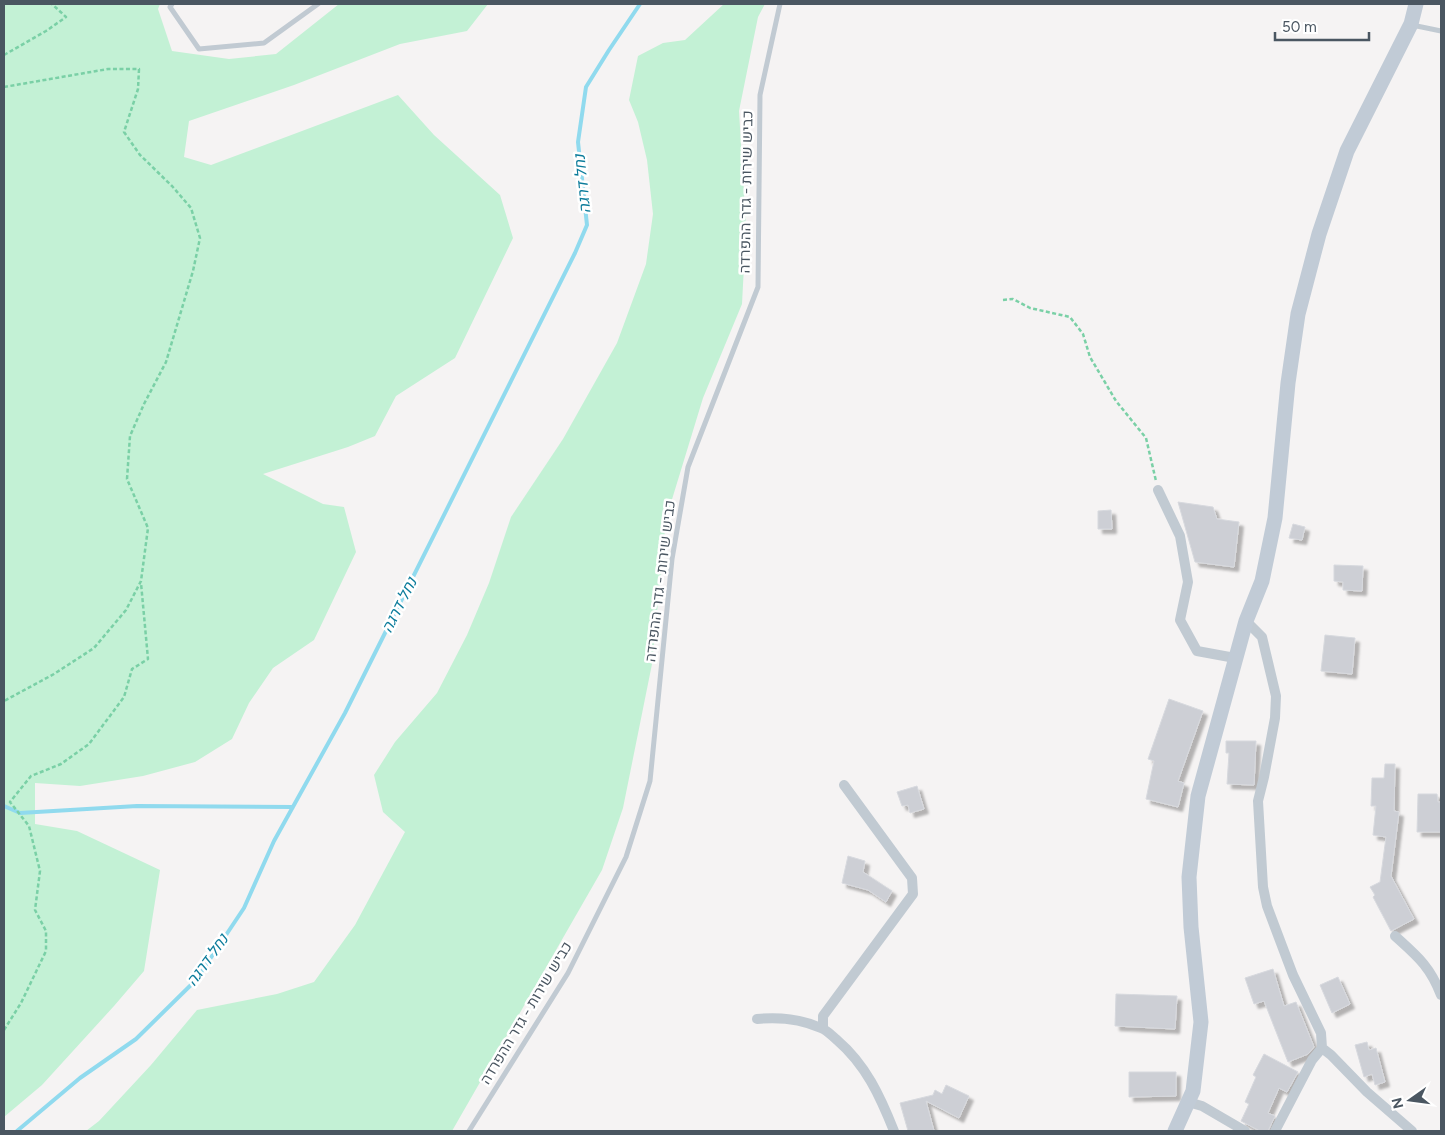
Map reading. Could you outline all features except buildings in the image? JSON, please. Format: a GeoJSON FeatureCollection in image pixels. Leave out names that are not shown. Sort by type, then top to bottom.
{"type":"FeatureCollection","features":[{"type":"Feature","properties":{"kind":"street"},"geometry":{"type":"LineString","coordinates":[[1175,1131],[1193,1091],[1201,1022],[1191,927],[1189,876],[1198,796],[1246,621],[1262,581],[1275,518],[1288,383],[1298,314],[1319,234],[1347,151],[1411,24],[1416,4]]}},
{"type":"Feature","properties":{"kind":"street"},"geometry":{"type":"LineString","coordinates":[[1158,490],[1180,536],[1188,582],[1180,620],[1197,652],[1235,658]]}},
{"type":"Feature","properties":{"kind":"street"},"geometry":{"type":"LineString","coordinates":[[1246,621],[1262,637],[1276,696],[1275,718],[1258,801],[1263,886],[1267,906],[1293,975],[1321,1033],[1322,1048],[1312,1060],[1275,1131]]}},
{"type":"Feature","properties":{"kind":"street"},"geometry":{"type":"LineString","coordinates":[[823,1028],[822,1016],[913,894],[912,878],[844,785]]}},
{"type":"Feature","properties":{"kind":"street"},"geometry":{"type":"LineString","coordinates":[[1395,936],[1418,956],[1435,979],[1441,995]]}},
{"type":"Feature","properties":{"kind":"street"},"geometry":{"type":"LineString","coordinates":[[756,1018],[782,1018],[823,1028],[861,1064],[876,1089],[894,1131]]}},
{"type":"Feature","properties":{"kind":"street"},"geometry":{"type":"LineString","coordinates":[[1322,1048],[1367,1092],[1412,1131]]}},
{"type":"Feature","properties":{"kind":"street"},"geometry":{"type":"LineString","coordinates":[[1188,1102],[1202,1106],[1245,1131]]}},
{"type":"Feature","properties":{"kind":"lane"},"geometry":{"type":"LineString","coordinates":[[172,4],[170,7],[199,49],[264,43],[318,4]]}},
{"type":"Feature","properties":{"kind":"lane","name":"כביש שירות - גדר ההפרדה"},"geometry":{"type":"LineString","coordinates":[[469,1131],[568,973],[626,857],[650,781],[672,559],[688,467],[758,287],[760,96],[780,4]]}},
{"type":"Feature","properties":{"kind":"lane"},"geometry":{"type":"LineString","coordinates":[[1411,24],[1441,31]]}},
{"type":"Feature","properties":{"kind":"path"},"geometry":{"type":"LineString","coordinates":[[4,55],[66,17],[52,4]]}},
{"type":"Feature","properties":{"kind":"path"},"geometry":{"type":"LineString","coordinates":[[4,87],[108,69],[138,69],[138,89],[124,132],[140,156],[172,186],[191,208],[200,238],[166,362],[130,436],[127,479],[148,528],[141,581],[148,659],[132,669],[124,697],[89,744],[61,764],[31,776],[10,802],[28,826],[40,871],[35,910],[46,931],[46,951],[21,1003],[4,1030]]}},
{"type":"Feature","properties":{"kind":"path"},"geometry":{"type":"LineString","coordinates":[[1003,300],[1014,299],[1030,308],[1070,317],[1082,334],[1096,369],[1116,401],[1146,438],[1158,490]]}},
{"type":"Feature","properties":{"kind":"path"},"geometry":{"type":"LineString","coordinates":[[4,701],[54,674],[94,648],[126,610],[141,581]]}},
{"type":"Feature","properties":{"kind":"green space"},"geometry":{"type":"Polygon","coordinates":[[[4,4],[160,4],[158,9],[172,51],[229,59],[276,54],[339,4],[488,4],[467,31],[400,44],[294,85],[189,121],[184,157],[211,165],[398,95],[434,135],[500,195],[513,238],[455,358],[396,396],[375,436],[348,447],[263,474],[323,504],[344,507],[356,552],[314,640],[273,668],[249,703],[232,739],[195,762],[143,776],[80,786],[35,783],[35,824],[77,831],[160,870],[144,971],[42,1085],[4,1117],[4,4]]]}},
{"type":"Feature","properties":{"kind":"green space"},"geometry":{"type":"Polygon","coordinates":[[[724,4],[765,4],[758,17],[739,111],[746,227],[742,304],[703,398],[666,519],[652,664],[623,808],[602,870],[452,1131],[86,1131],[99,1121],[151,1065],[197,1010],[277,994],[314,982],[355,925],[405,832],[383,812],[374,775],[395,742],[437,693],[467,635],[489,583],[511,517],[563,439],[617,343],[646,264],[653,214],[647,160],[638,122],[629,100],[638,56],[663,43],[685,40],[724,4]]]}},
{"type":"Feature","properties":{"kind":"waterway","name":"נחל דרגה"},"geometry":{"type":"LineString","coordinates":[[17,1131],[80,1078],[136,1039],[196,980],[244,908],[274,841],[345,713],[575,253],[587,225],[578,142],[586,87],[640,4]]}},
{"type":"Feature","properties":{"kind":"waterway"},"geometry":{"type":"LineString","coordinates":[[4,806],[20,813],[137,806],[293,807]]}}]}
